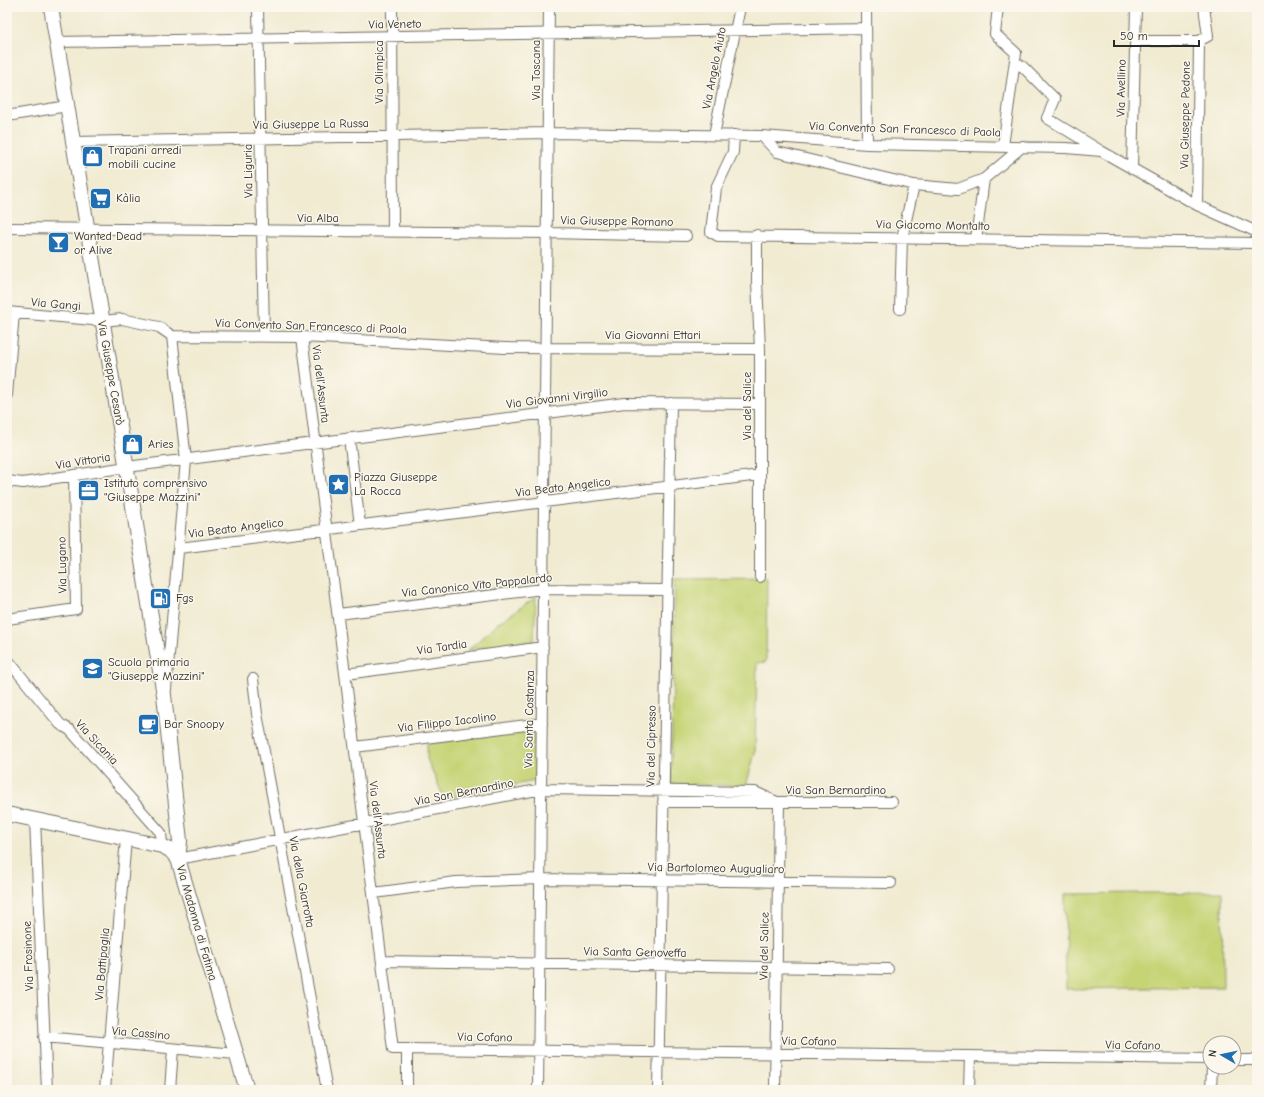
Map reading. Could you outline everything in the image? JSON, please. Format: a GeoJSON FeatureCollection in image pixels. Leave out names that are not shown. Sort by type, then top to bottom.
{"type":"FeatureCollection","features":[{"type":"Feature","properties":{"kind":"street","name":"Via Giuseppe Cesarò"},"geometry":{"type":"LineString","coordinates":[[51,7],[164,695],[180,841],[178,859]]}},
{"type":"Feature","properties":{"kind":"street","name":"Via Liguria"},"geometry":{"type":"LineString","coordinates":[[258,7],[264,335]]}},
{"type":"Feature","properties":{"kind":"street","name":"Via Olimpica"},"geometry":{"type":"LineString","coordinates":[[392,7],[393,232]]}},
{"type":"Feature","properties":{"kind":"street","name":"Via Toscana"},"geometry":{"type":"LineString","coordinates":[[548,233],[549,7]]}},
{"type":"Feature","properties":{"kind":"street","name":"Via Angelo Aiuto"},"geometry":{"type":"LineString","coordinates":[[714,135],[740,7]]}},
{"type":"Feature","properties":{"kind":"street"},"geometry":{"type":"LineString","coordinates":[[866,7],[867,144]]}},
{"type":"Feature","properties":{"kind":"street"},"geometry":{"type":"LineString","coordinates":[[998,7],[995,34],[1016,53],[1003,146]]}},
{"type":"Feature","properties":{"kind":"street","name":"Via Avellino"},"geometry":{"type":"LineString","coordinates":[[1132,169],[1136,7]]}},
{"type":"Feature","properties":{"kind":"street","name":"Via Giuseppe Pedone"},"geometry":{"type":"LineString","coordinates":[[1197,205],[1199,41],[1208,36],[1204,7]]}},
{"type":"Feature","properties":{"kind":"street","name":"Via Veneto"},"geometry":{"type":"LineString","coordinates":[[57,42],[866,28]]}},
{"type":"Feature","properties":{"kind":"street"},"geometry":{"type":"LineString","coordinates":[[1135,41],[1199,41]]}},
{"type":"Feature","properties":{"kind":"street"},"geometry":{"type":"LineString","coordinates":[[1014,62],[1023,67],[1056,99],[1047,118],[1132,169],[1197,205],[1257,232]]}},
{"type":"Feature","properties":{"kind":"street"},"geometry":{"type":"LineString","coordinates":[[7,116],[68,106]]}},
{"type":"Feature","properties":{"kind":"street","name":"Via Giuseppe La Russa"},"geometry":{"type":"LineString","coordinates":[[74,142],[549,133],[714,135]]}},
{"type":"Feature","properties":{"kind":"street","name":"Via Convento San Francesco di Paola"},"geometry":{"type":"LineString","coordinates":[[714,135],[762,136],[867,144],[1023,146],[1101,151]]}},
{"type":"Feature","properties":{"kind":"street","name":"Via Giacomo Montalto"},"geometry":{"type":"LineString","coordinates":[[734,136],[733,152],[716,188],[711,232],[718,236],[757,235],[1257,243]]}},
{"type":"Feature","properties":{"kind":"street"},"geometry":{"type":"LineString","coordinates":[[762,136],[777,152],[914,185],[958,189],[984,179],[1023,146]]}},
{"type":"Feature","properties":{"kind":"street"},"geometry":{"type":"LineString","coordinates":[[976,239],[984,179]]}},
{"type":"Feature","properties":{"kind":"street"},"geometry":{"type":"LineString","coordinates":[[900,308],[902,238],[914,185]]}},
{"type":"Feature","properties":{"kind":"street","name":"Via Alba"},"geometry":{"type":"LineString","coordinates":[[7,228],[88,230],[548,233]]}},
{"type":"Feature","properties":{"kind":"street","name":"Via Giuseppe Romano"},"geometry":{"type":"LineString","coordinates":[[548,233],[686,236]]}},
{"type":"Feature","properties":{"kind":"street","name":"Via Santa Costanza"},"geometry":{"type":"LineString","coordinates":[[538,1090],[548,233]]}},
{"type":"Feature","properties":{"kind":"street","name":"Via del Salice"},"geometry":{"type":"LineString","coordinates":[[757,235],[757,281],[760,349],[760,577]]}},
{"type":"Feature","properties":{"kind":"street"},"geometry":{"type":"LineString","coordinates":[[7,394],[10,313]]}},
{"type":"Feature","properties":{"kind":"street","name":"Via Gangi"},"geometry":{"type":"LineString","coordinates":[[10,313],[102,321],[122,319],[159,327],[172,336]]}},
{"type":"Feature","properties":{"kind":"street"},"geometry":{"type":"LineString","coordinates":[[164,695],[168,676],[186,460],[172,336]]}},
{"type":"Feature","properties":{"kind":"street","name":"Via Convento San Francesco di Paola"},"geometry":{"type":"LineString","coordinates":[[172,336],[302,336],[505,348],[546,348]]}},
{"type":"Feature","properties":{"kind":"street","name":"Via dell'Assunta"},"geometry":{"type":"LineString","coordinates":[[302,336],[323,530],[328,540],[393,1048],[407,1049]]}},
{"type":"Feature","properties":{"kind":"street","name":"Via Giovanni Ettari"},"geometry":{"type":"LineString","coordinates":[[546,348],[760,349]]}},
{"type":"Feature","properties":{"kind":"street","name":"Via Giovanni Virgilio"},"geometry":{"type":"LineString","coordinates":[[313,440],[353,437],[625,403],[760,404]]}},
{"type":"Feature","properties":{"kind":"street","name":"Via del Cipresso"},"geometry":{"type":"LineString","coordinates":[[658,1090],[671,403]]}},
{"type":"Feature","properties":{"kind":"street"},"geometry":{"type":"LineString","coordinates":[[353,437],[364,525]]}},
{"type":"Feature","properties":{"kind":"street"},"geometry":{"type":"LineString","coordinates":[[186,460],[313,440]]}},
{"type":"Feature","properties":{"kind":"street","name":"Via Vittoria"},"geometry":{"type":"LineString","coordinates":[[7,481],[23,483],[127,467],[186,460]]}},
{"type":"Feature","properties":{"kind":"street","name":"Via Beato Angelico"},"geometry":{"type":"LineString","coordinates":[[179,548],[760,475]]}},
{"type":"Feature","properties":{"kind":"street","name":"Via Lugano"},"geometry":{"type":"LineString","coordinates":[[7,620],[76,609],[74,476]]}},
{"type":"Feature","properties":{"kind":"street","name":"Via Canonico Vito Pappalardo"},"geometry":{"type":"LineString","coordinates":[[338,614],[543,589],[668,590]]}},
{"type":"Feature","properties":{"kind":"street","name":"Via Tardia"},"geometry":{"type":"LineString","coordinates":[[346,674],[543,647]]}},
{"type":"Feature","properties":{"kind":"street","name":"Via Sicania"},"geometry":{"type":"LineString","coordinates":[[7,659],[60,724],[70,730],[161,833],[162,846]]}},
{"type":"Feature","properties":{"kind":"street","name":"Via della Giarrotta"},"geometry":{"type":"LineString","coordinates":[[253,679],[257,714],[327,1090]]}},
{"type":"Feature","properties":{"kind":"street","name":"Via Filippo Iacolino"},"geometry":{"type":"LineString","coordinates":[[355,747],[542,723]]}},
{"type":"Feature","properties":{"kind":"street","name":"Via San Bernardino"},"geometry":{"type":"LineString","coordinates":[[178,859],[542,789],[755,792],[779,803]]}},
{"type":"Feature","properties":{"kind":"street","name":"Via San Bernardino"},"geometry":{"type":"LineString","coordinates":[[663,802],[892,802]]}},
{"type":"Feature","properties":{"kind":"street","name":"Via del Salice"},"geometry":{"type":"LineString","coordinates":[[775,1090],[779,803]]}},
{"type":"Feature","properties":{"kind":"street","name":"Via Madonna di Fatima"},"geometry":{"type":"LineString","coordinates":[[7,814],[162,846],[170,850],[178,859],[247,1090]]}},
{"type":"Feature","properties":{"kind":"street","name":"Via Frosinone"},"geometry":{"type":"LineString","coordinates":[[35,820],[47,1090]]}},
{"type":"Feature","properties":{"kind":"street","name":"Via Battipaglia"},"geometry":{"type":"LineString","coordinates":[[104,1090],[126,839]]}},
{"type":"Feature","properties":{"kind":"street","name":"Via Bartolomeo Augugliaro"},"geometry":{"type":"LineString","coordinates":[[374,893],[456,882],[541,879],[891,883]]}},
{"type":"Feature","properties":{"kind":"street","name":"Via Santa Genoveffa"},"geometry":{"type":"LineString","coordinates":[[382,962],[888,969]]}},
{"type":"Feature","properties":{"kind":"street","name":"Via Cassino"},"geometry":{"type":"LineString","coordinates":[[44,1037],[236,1054]]}},
{"type":"Feature","properties":{"kind":"street"},"geometry":{"type":"LineString","coordinates":[[170,1090],[173,1049]]}},
{"type":"Feature","properties":{"kind":"street"},"geometry":{"type":"LineString","coordinates":[[407,1049],[407,1090]]}},
{"type":"Feature","properties":{"kind":"street","name":"Via Cofano"},"geometry":{"type":"LineString","coordinates":[[407,1049],[1202,1059]]}},
{"type":"Feature","properties":{"kind":"street"},"geometry":{"type":"LineString","coordinates":[[969,1090],[970,1056]]}},
{"type":"Feature","properties":{"kind":"street"},"geometry":{"type":"LineString","coordinates":[[1242,1060],[1257,1060]]}},
{"type":"Feature","properties":{"kind":"street"},"geometry":{"type":"LineString","coordinates":[[1211,1090],[1212,1075]]}},
{"type":"Feature","properties":{"kind":"green space"},"geometry":{"type":"Polygon","coordinates":[[[767,578],[766,662],[757,663],[755,753],[746,786],[671,784],[675,579],[767,578]]]}},
{"type":"Feature","properties":{"kind":"green space"},"geometry":{"type":"Polygon","coordinates":[[[536,597],[534,641],[468,650],[498,623],[536,597]]]}},
{"type":"Feature","properties":{"kind":"green space"},"geometry":{"type":"Polygon","coordinates":[[[534,730],[535,781],[444,798],[427,759],[427,743],[534,730]]]}},
{"type":"Feature","properties":{"kind":"green space"},"geometry":{"type":"Polygon","coordinates":[[[1222,892],[1223,987],[1066,989],[1065,894],[1222,892]]]}},
{"type":"Feature","properties":{"kind":"place","name":"Trapani arredi mobili cucine"},"geometry":{"type":"Point","coordinates":[92,157]}},
{"type":"Feature","properties":{"kind":"place","name":"Kàlia"},"geometry":{"type":"Point","coordinates":[101,198]}},
{"type":"Feature","properties":{"kind":"place","name":"Wanted Dead or Alive"},"geometry":{"type":"Point","coordinates":[59,243]}},
{"type":"Feature","properties":{"kind":"place","name":"Aries"},"geometry":{"type":"Point","coordinates":[133,444]}},
{"type":"Feature","properties":{"kind":"place","name":"Piazza Giuseppe La Rocca"},"geometry":{"type":"Point","coordinates":[338,484]}},
{"type":"Feature","properties":{"kind":"place","name":"Istituto comprensivo \"Giuseppe Mazzini\""},"geometry":{"type":"Point","coordinates":[89,490]}},
{"type":"Feature","properties":{"kind":"place","name":"Fgs"},"geometry":{"type":"Point","coordinates":[160,598]}},
{"type":"Feature","properties":{"kind":"place","name":"Scuola primaria \"Giuseppe Mazzini\""},"geometry":{"type":"Point","coordinates":[93,669]}},
{"type":"Feature","properties":{"kind":"place","name":"Bar Snoopy"},"geometry":{"type":"Point","coordinates":[149,724]}}]}
